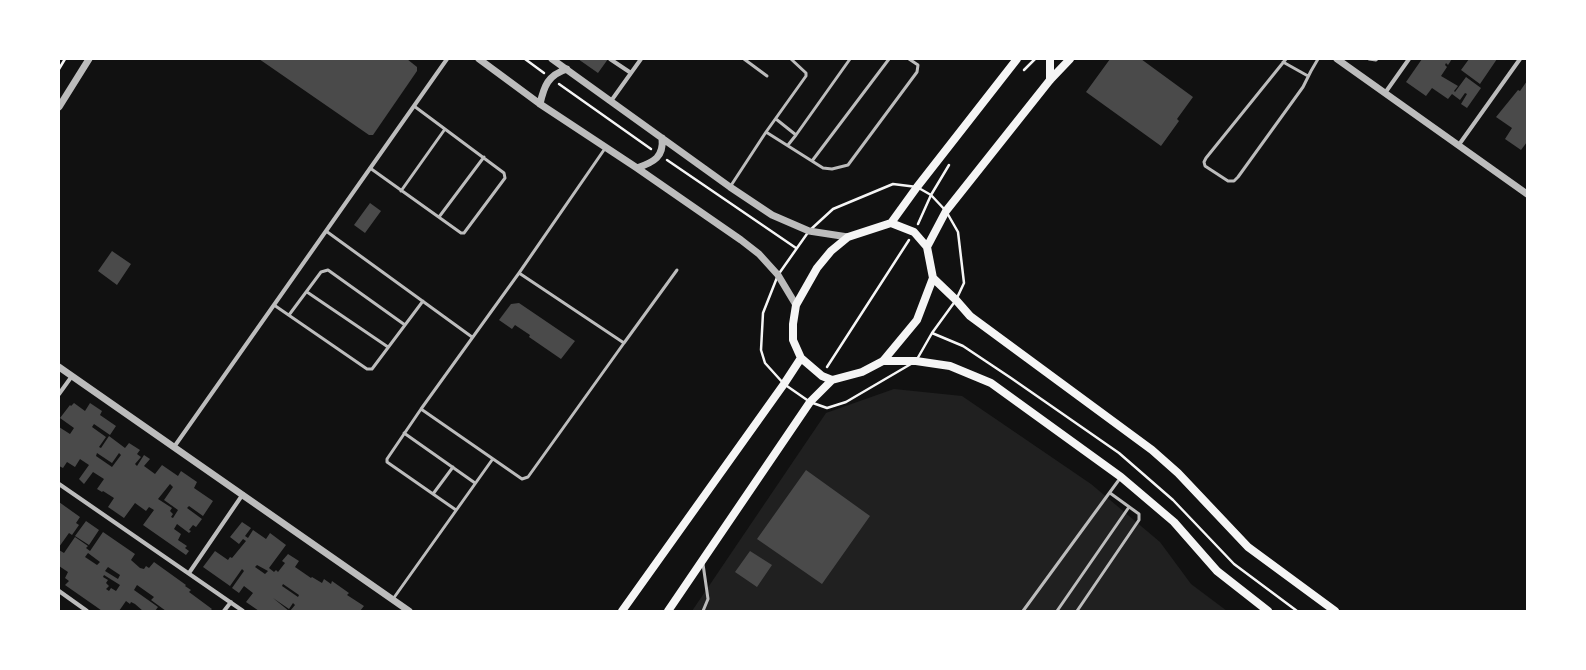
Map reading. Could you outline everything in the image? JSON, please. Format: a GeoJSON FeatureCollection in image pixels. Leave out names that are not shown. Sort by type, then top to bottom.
{"type":"FeatureCollection","features":[{"type":"Feature","properties":{"kind":"main road"},"geometry":{"type":"LineString","coordinates":[[891,224],[917,187],[1017,59]]}},
{"type":"Feature","properties":{"kind":"main road"},"geometry":{"type":"LineString","coordinates":[[1050,59],[1050,80]]}},
{"type":"Feature","properties":{"kind":"main road"},"geometry":{"type":"LineString","coordinates":[[927,247],[946,211],[1050,80],[1070,59]]}},
{"type":"Feature","properties":{"kind":"main road"},"geometry":{"type":"LineString","coordinates":[[668,611],[810,402],[832,380],[862,372],[883,361],[918,320],[932,278],[927,247],[914,232],[891,224],[848,237],[831,251],[817,268],[796,305],[793,324],[793,340],[800,358],[822,376],[832,380]]}},
{"type":"Feature","properties":{"kind":"main road"},"geometry":{"type":"LineString","coordinates":[[932,278],[956,300],[970,316],[1152,450],[1178,473],[1248,547],[1335,611]]}},
{"type":"Feature","properties":{"kind":"main road"},"geometry":{"type":"LineString","coordinates":[[622,611],[784,384],[800,358]]}},
{"type":"Feature","properties":{"kind":"main road"},"geometry":{"type":"LineString","coordinates":[[883,361],[916,361],[950,366],[991,383],[1121,477],[1174,522],[1217,571],[1268,611]]}},
{"type":"Feature","properties":{"kind":"street"},"geometry":{"type":"LineString","coordinates":[[59,106],[89,59]]}},
{"type":"Feature","properties":{"kind":"street"},"geometry":{"type":"LineString","coordinates":[[174,446],[446,59]]}},
{"type":"Feature","properties":{"kind":"street"},"geometry":{"type":"LineString","coordinates":[[479,59],[540,104],[638,168],[741,240],[759,254],[778,274],[796,305]]}},
{"type":"Feature","properties":{"kind":"street"},"geometry":{"type":"LineString","coordinates":[[552,59],[730,187],[772,215],[809,231],[848,237]]}},
{"type":"Feature","properties":{"kind":"street"},"geometry":{"type":"LineString","coordinates":[[610,59],[630,73]]}},
{"type":"Feature","properties":{"kind":"street"},"geometry":{"type":"LineString","coordinates":[[611,101],[641,59]]}},
{"type":"Feature","properties":{"kind":"street"},"geometry":{"type":"LineString","coordinates":[[1337,59],[1527,194]]}},
{"type":"Feature","properties":{"kind":"street"},"geometry":{"type":"LineString","coordinates":[[1385,93],[1409,59]]}},
{"type":"Feature","properties":{"kind":"street"},"geometry":{"type":"LineString","coordinates":[[1458,146],[1520,59]]}},
{"type":"Feature","properties":{"kind":"street"},"geometry":{"type":"LineString","coordinates":[[540,104],[543,88],[551,78],[560,71],[567,69]]}},
{"type":"Feature","properties":{"kind":"street"},"geometry":{"type":"LineString","coordinates":[[638,168],[660,156],[663,150],[662,138]]}},
{"type":"Feature","properties":{"kind":"street"},"geometry":{"type":"LineString","coordinates":[[59,367],[409,611]]}},
{"type":"Feature","properties":{"kind":"street"},"geometry":{"type":"LineString","coordinates":[[59,394],[72,376]]}},
{"type":"Feature","properties":{"kind":"street"},"geometry":{"type":"LineString","coordinates":[[59,484],[243,611]]}},
{"type":"Feature","properties":{"kind":"street"},"geometry":{"type":"LineString","coordinates":[[189,573],[243,494]]}},
{"type":"Feature","properties":{"kind":"street"},"geometry":{"type":"LineString","coordinates":[[59,591],[87,611]]}},
{"type":"Feature","properties":{"kind":"street"},"geometry":{"type":"LineString","coordinates":[[224,611],[230,602]]}},
{"type":"Feature","properties":{"kind":"lane"},"geometry":{"type":"LineString","coordinates":[[744,59],[767,76]]}},
{"type":"Feature","properties":{"kind":"lane"},"geometry":{"type":"LineString","coordinates":[[730,187],[766,132],[806,76],[803,69],[791,59]]}},
{"type":"Feature","properties":{"kind":"lane"},"geometry":{"type":"LineString","coordinates":[[788,145],[850,59]]}},
{"type":"Feature","properties":{"kind":"lane"},"geometry":{"type":"LineString","coordinates":[[812,161],[889,59]]}},
{"type":"Feature","properties":{"kind":"lane"},"geometry":{"type":"LineString","coordinates":[[766,132],[823,168],[832,169],[842,167],[850,162],[917,72],[918,65],[909,59]]}},
{"type":"Feature","properties":{"kind":"lane"},"geometry":{"type":"LineString","coordinates":[[1286,59],[1204,162],[1208,169],[1228,181],[1234,181],[1238,177],[1304,87],[1308,76],[1318,59]]}},
{"type":"Feature","properties":{"kind":"lane"},"geometry":{"type":"LineString","coordinates":[[1369,59],[1377,59]]}},
{"type":"Feature","properties":{"kind":"lane"},"geometry":{"type":"LineString","coordinates":[[1283,62],[1308,76]]}},
{"type":"Feature","properties":{"kind":"lane"},"geometry":{"type":"LineString","coordinates":[[370,168],[461,233],[464,233],[504,178],[504,173],[484,157],[414,106]]}},
{"type":"Feature","properties":{"kind":"lane"},"geometry":{"type":"LineString","coordinates":[[776,119],[796,135]]}},
{"type":"Feature","properties":{"kind":"lane"},"geometry":{"type":"LineString","coordinates":[[401,191],[445,129]]}},
{"type":"Feature","properties":{"kind":"lane"},"geometry":{"type":"LineString","coordinates":[[456,510],[387,462],[387,459],[606,147]]}},
{"type":"Feature","properties":{"kind":"lane"},"geometry":{"type":"LineString","coordinates":[[439,218],[484,157]]}},
{"type":"Feature","properties":{"kind":"lane"},"geometry":{"type":"LineString","coordinates":[[326,231],[472,337]]}},
{"type":"Feature","properties":{"kind":"lane"},"geometry":{"type":"LineString","coordinates":[[289,315],[322,272],[328,270],[405,325]]}},
{"type":"Feature","properties":{"kind":"lane"},"geometry":{"type":"LineString","coordinates":[[421,409],[516,476],[522,479],[528,477],[677,270]]}},
{"type":"Feature","properties":{"kind":"lane"},"geometry":{"type":"LineString","coordinates":[[519,273],[624,343]]}},
{"type":"Feature","properties":{"kind":"lane"},"geometry":{"type":"LineString","coordinates":[[307,292],[388,348]]}},
{"type":"Feature","properties":{"kind":"lane"},"geometry":{"type":"LineString","coordinates":[[274,305],[367,369],[372,369],[423,301]]}},
{"type":"Feature","properties":{"kind":"lane"},"geometry":{"type":"LineString","coordinates":[[404,433],[475,483]]}},
{"type":"Feature","properties":{"kind":"lane"},"geometry":{"type":"LineString","coordinates":[[393,599],[492,460]]}},
{"type":"Feature","properties":{"kind":"lane"},"geometry":{"type":"LineString","coordinates":[[433,494],[453,467]]}},
{"type":"Feature","properties":{"kind":"lane"},"geometry":{"type":"LineString","coordinates":[[1023,611],[1121,477]]}},
{"type":"Feature","properties":{"kind":"lane"},"geometry":{"type":"LineString","coordinates":[[1077,611],[1139,520],[1139,514],[1110,493]]}},
{"type":"Feature","properties":{"kind":"lane"},"geometry":{"type":"LineString","coordinates":[[1057,611],[1129,507]]}},
{"type":"Feature","properties":{"kind":"lane"},"geometry":{"type":"LineString","coordinates":[[702,561],[708,599],[703,611]]}},
{"type":"Feature","properties":{"kind":"path"},"geometry":{"type":"LineString","coordinates":[[59,69],[65,59]]}},
{"type":"Feature","properties":{"kind":"path"},"geometry":{"type":"LineString","coordinates":[[1020,73],[1035,59]]}},
{"type":"Feature","properties":{"kind":"path"},"geometry":{"type":"LineString","coordinates":[[822,376],[914,232],[930,195],[950,163]]}},
{"type":"Feature","properties":{"kind":"path"},"geometry":{"type":"LineString","coordinates":[[893,184],[917,187],[930,195],[946,211],[958,232],[964,283],[956,300],[932,333],[916,361],[846,402],[827,408],[810,402],[784,384],[765,363],[761,350],[763,313],[778,274],[809,231],[833,208],[893,184]]}},
{"type":"Feature","properties":{"kind":"shaded area"},"geometry":{"type":"Polygon","coordinates":[[[894,389],[962,396],[1091,484],[1160,542],[1191,584],[1227,611],[692,611],[826,413],[894,389]]]}},
{"type":"Feature","properties":{"kind":"building"},"geometry":{"type":"Polygon","coordinates":[[[259,59],[407,59],[417,67],[417,71],[373,135],[369,135],[259,59]]]}},
{"type":"Feature","properties":{"kind":"building"},"geometry":{"type":"Polygon","coordinates":[[[578,59],[608,59],[598,73],[578,59]]]}},
{"type":"Feature","properties":{"kind":"building"},"geometry":{"type":"Polygon","coordinates":[[[1110,59],[1141,59],[1193,97],[1177,119],[1179,121],[1161,146],[1086,92],[1110,59]]]}},
{"type":"Feature","properties":{"kind":"building"},"geometry":{"type":"Polygon","coordinates":[[[1422,59],[1452,59],[1448,65],[1446,63],[1445,65],[1447,67],[1441,76],[1458,86],[1454,91],[1455,92],[1466,77],[1481,88],[1467,108],[1461,104],[1467,94],[1465,93],[1460,100],[1452,94],[1448,99],[1432,88],[1426,96],[1406,82],[1422,59]]]}},
{"type":"Feature","properties":{"kind":"building"},"geometry":{"type":"Polygon","coordinates":[[[1469,59],[1497,59],[1480,84],[1461,70],[1469,59]]]}},
{"type":"Feature","properties":{"kind":"building"},"geometry":{"type":"Polygon","coordinates":[[[1527,81],[1527,142],[1521,150],[1505,139],[1512,128],[1496,117],[1518,90],[1520,91],[1527,81]]]}},
{"type":"Feature","properties":{"kind":"building"},"geometry":{"type":"Polygon","coordinates":[[[370,203],[381,211],[365,233],[354,225],[370,203]]]}},
{"type":"Feature","properties":{"kind":"building"},"geometry":{"type":"Polygon","coordinates":[[[112,251],[131,264],[117,285],[98,271],[112,251]]]}},
{"type":"Feature","properties":{"kind":"building"},"geometry":{"type":"Polygon","coordinates":[[[519,303],[575,341],[561,359],[529,337],[530,335],[515,325],[512,329],[499,320],[511,304],[519,303]]]}},
{"type":"Feature","properties":{"kind":"building"},"geometry":{"type":"Polygon","coordinates":[[[74,403],[85,411],[90,403],[102,411],[100,415],[116,426],[110,435],[94,424],[92,427],[106,437],[99,447],[101,448],[109,436],[125,448],[129,443],[140,450],[137,454],[141,457],[135,464],[137,466],[144,455],[150,459],[144,466],[155,474],[162,465],[178,476],[181,471],[197,482],[194,488],[213,501],[203,516],[189,506],[187,508],[202,519],[196,527],[193,525],[189,530],[191,531],[189,533],[177,524],[174,529],[181,534],[178,540],[187,546],[185,548],[189,551],[186,555],[143,525],[154,510],[149,507],[146,511],[135,503],[124,518],[108,507],[114,498],[97,489],[104,479],[93,472],[84,484],[79,479],[89,465],[80,459],[75,467],[67,462],[63,468],[59,466],[59,427],[70,434],[74,428],[60,418],[70,405],[71,406],[74,403]],[[97,453],[96,456],[112,467],[121,455],[119,453],[112,463],[97,453]],[[170,484],[158,499],[172,508],[170,511],[173,514],[171,517],[173,518],[178,510],[164,500],[173,487],[170,484]]]}},
{"type":"Feature","properties":{"kind":"building"},"geometry":{"type":"Polygon","coordinates":[[[806,470],[870,516],[822,584],[757,539],[806,470]]]}},
{"type":"Feature","properties":{"kind":"building"},"geometry":{"type":"Polygon","coordinates":[[[59,502],[80,517],[76,523],[79,525],[72,535],[69,533],[59,547],[59,502]]]}},
{"type":"Feature","properties":{"kind":"building"},"geometry":{"type":"Polygon","coordinates":[[[86,521],[99,530],[89,545],[75,536],[86,521]]]}},
{"type":"Feature","properties":{"kind":"building"},"geometry":{"type":"Polygon","coordinates":[[[242,522],[251,528],[245,536],[248,538],[253,530],[266,539],[270,533],[286,545],[269,568],[274,572],[276,570],[278,572],[285,563],[282,561],[288,554],[299,561],[295,567],[311,578],[312,577],[322,583],[324,579],[331,584],[332,581],[349,593],[347,595],[364,606],[360,611],[290,611],[295,605],[293,603],[289,609],[273,598],[289,611],[259,611],[246,602],[253,593],[244,586],[239,593],[232,588],[244,571],[242,569],[230,586],[203,567],[215,551],[228,560],[230,557],[232,558],[246,541],[243,539],[239,544],[230,537],[242,522]],[[257,565],[255,567],[265,574],[268,571],[257,565]],[[283,584],[282,586],[298,597],[299,595],[283,584]]]}},
{"type":"Feature","properties":{"kind":"building"},"geometry":{"type":"Polygon","coordinates":[[[103,532],[135,554],[131,560],[140,568],[144,569],[146,566],[149,568],[154,562],[186,585],[185,586],[191,590],[189,592],[212,609],[210,611],[166,611],[151,600],[154,597],[137,585],[134,590],[158,607],[155,611],[143,611],[135,604],[131,602],[130,604],[126,601],[119,611],[102,611],[65,585],[69,581],[65,578],[68,572],[59,566],[59,550],[64,553],[75,537],[88,546],[86,548],[90,551],[103,532]],[[88,553],[85,557],[97,565],[100,562],[88,553]],[[108,567],[105,571],[118,579],[120,575],[108,567]],[[104,575],[103,577],[108,580],[106,583],[109,586],[106,589],[109,591],[111,588],[116,591],[120,585],[104,575]]]}},
{"type":"Feature","properties":{"kind":"building"},"geometry":{"type":"Polygon","coordinates":[[[750,551],[772,565],[757,587],[735,572],[750,551]]]}}]}
